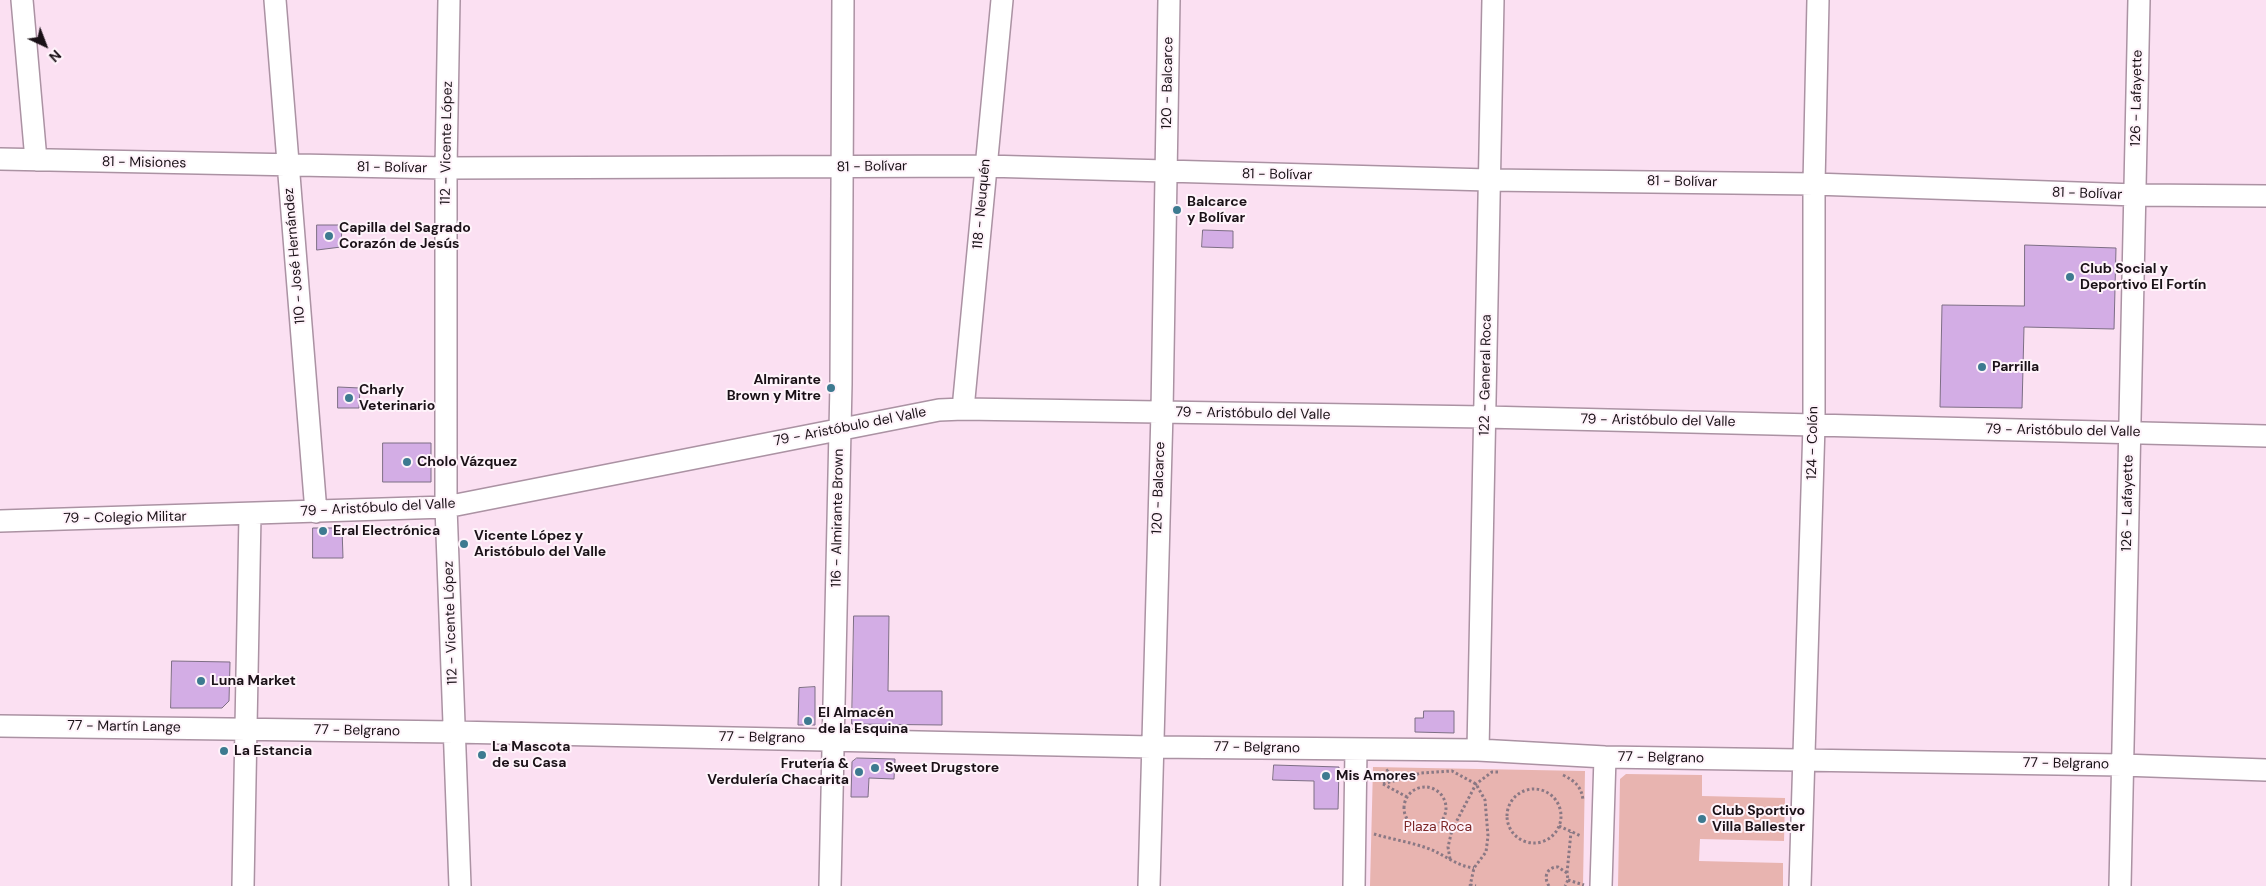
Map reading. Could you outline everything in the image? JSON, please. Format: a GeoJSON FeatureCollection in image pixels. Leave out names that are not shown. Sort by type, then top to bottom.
{"type":"FeatureCollection","features":[{"type":"Feature","properties":{"kind":"street"},"geometry":{"type":"LineString","coordinates":[[22,0],[36,160]]}},
{"type":"Feature","properties":{"kind":"street","name":"110 - José Hernández"},"geometry":{"type":"LineString","coordinates":[[274,0],[316,512]]}},
{"type":"Feature","properties":{"kind":"street","name":"112 - Vicente López"},"geometry":{"type":"LineString","coordinates":[[449,0],[446,168],[446,508],[460,886]]}},
{"type":"Feature","properties":{"kind":"street","name":"116 - Almirante Brown"},"geometry":{"type":"LineString","coordinates":[[830,886],[839,429],[842,384],[843,0]]}},
{"type":"Feature","properties":{"kind":"street","name":"118 - Neuquén"},"geometry":{"type":"LineString","coordinates":[[963,409],[1002,0]]}},
{"type":"Feature","properties":{"kind":"street","name":"120 - Balcarce"},"geometry":{"type":"LineString","coordinates":[[1149,886],[1151,747],[1162,412],[1169,0]]}},
{"type":"Feature","properties":{"kind":"street","name":"122 - General Roca"},"geometry":{"type":"LineString","coordinates":[[1478,750],[1493,0]]}},
{"type":"Feature","properties":{"kind":"street","name":"124 - Colón"},"geometry":{"type":"LineString","coordinates":[[1800,886],[1814,425],[1814,184],[1818,0]]}},
{"type":"Feature","properties":{"kind":"street","name":"126 - Lafayette"},"geometry":{"type":"LineString","coordinates":[[2120,886],[2139,0]]}},
{"type":"Feature","properties":{"kind":"street","name":"81 - Misiones"},"geometry":{"type":"LineString","coordinates":[[0,159],[288,166]]}},
{"type":"Feature","properties":{"kind":"street","name":"81 - Bolívar"},"geometry":{"type":"LineString","coordinates":[[288,166],[446,168],[986,166],[1488,180],[1814,184],[2136,195],[2266,196]]}},
{"type":"Feature","properties":{"kind":"street","name":"79 - Aristóbulo del Valle"},"geometry":{"type":"LineString","coordinates":[[250,514],[446,508],[839,429],[939,410],[963,409],[1485,417],[2266,436]]}},
{"type":"Feature","properties":{"kind":"street"},"geometry":{"type":"LineString","coordinates":[[243,886],[250,514]]}},
{"type":"Feature","properties":{"kind":"street","name":"79 - Colegio Militar"},"geometry":{"type":"LineString","coordinates":[[0,521],[250,514]]}},
{"type":"Feature","properties":{"kind":"street","name":"77 - Martín Lange"},"geometry":{"type":"LineString","coordinates":[[0,726],[247,729]]}},
{"type":"Feature","properties":{"kind":"street","name":"77 - Belgrano"},"geometry":{"type":"LineString","coordinates":[[247,729],[1151,747],[1478,750],[1605,757],[2122,765],[2266,770]]}},
{"type":"Feature","properties":{"kind":"street"},"geometry":{"type":"LineString","coordinates":[[1354,886],[1356,749]]}},
{"type":"Feature","properties":{"kind":"street"},"geometry":{"type":"LineString","coordinates":[[1593,885],[1605,757]]}},
{"type":"Feature","properties":{"kind":"path"},"geometry":{"type":"LineString","coordinates":[[1369,785],[1396,763]]}},
{"type":"Feature","properties":{"kind":"path"},"geometry":{"type":"LineString","coordinates":[[1413,770],[1421,773]]}},
{"type":"Feature","properties":{"kind":"path"},"geometry":{"type":"LineString","coordinates":[[1407,798],[1383,784],[1421,773],[1452,771],[1476,784],[1485,800],[1488,836],[1486,852],[1474,868],[1470,886],[1476,886]]}},
{"type":"Feature","properties":{"kind":"path"},"geometry":{"type":"LineString","coordinates":[[1450,858],[1448,848],[1452,830],[1476,784],[1492,772],[1502,771]]}},
{"type":"Feature","properties":{"kind":"path"},"geometry":{"type":"LineString","coordinates":[[1560,774],[1575,781],[1582,794],[1584,810]]}},
{"type":"Feature","properties":{"kind":"path"},"geometry":{"type":"LineString","coordinates":[[1424,787],[1437,790],[1446,801],[1446,815],[1443,821],[1431,829],[1424,830],[1411,824],[1404,812],[1407,798],[1412,792],[1424,787]]}},
{"type":"Feature","properties":{"kind":"path"},"geometry":{"type":"LineString","coordinates":[[1536,788],[1544,790],[1557,801],[1561,809],[1559,826],[1554,834],[1546,840],[1538,843],[1528,843],[1519,839],[1507,824],[1508,805],[1519,792],[1536,788]]}},
{"type":"Feature","properties":{"kind":"path"},"geometry":{"type":"LineString","coordinates":[[1559,826],[1581,836],[1582,827]]}},
{"type":"Feature","properties":{"kind":"path"},"geometry":{"type":"LineString","coordinates":[[1366,832],[1427,848],[1450,858],[1460,866],[1474,868]]}},
{"type":"Feature","properties":{"kind":"path"},"geometry":{"type":"LineString","coordinates":[[1565,886],[1568,880],[1572,832]]}},
{"type":"Feature","properties":{"kind":"path"},"geometry":{"type":"LineString","coordinates":[[1549,886],[1546,878],[1551,868],[1558,867],[1567,874]]}},
{"type":"Feature","properties":{"kind":"path"},"geometry":{"type":"LineString","coordinates":[[1568,880],[1593,885]]}},
{"type":"Feature","properties":{"kind":"green space","name":"Plaza Roca"},"geometry":{"type":"Polygon","coordinates":[[[1373,767],[1585,771],[1583,886],[1370,886],[1373,767]]]}},
{"type":"Feature","properties":{"kind":"green space","name":"Club Sportivo Villa Ballester"},"geometry":{"type":"Polygon","coordinates":[[[1626,774],[1702,775],[1702,796],[1785,798],[1784,841],[1700,839],[1699,861],[1783,863],[1783,886],[1618,886],[1620,779],[1626,774]]]}},
{"type":"Feature","properties":{"kind":"building","name":"Capilla del Sagrado Corazón de Jesús"},"geometry":{"type":"Polygon","coordinates":[[[317,225],[342,225],[341,247],[317,250],[317,225]]]}},
{"type":"Feature","properties":{"kind":"building"},"geometry":{"type":"Polygon","coordinates":[[[1203,230],[1233,231],[1233,248],[1202,247],[1203,230]]]}},
{"type":"Feature","properties":{"kind":"building"},"geometry":{"type":"Polygon","coordinates":[[[2025,245],[2116,248],[2114,329],[2024,327],[2022,408],[1940,407],[1942,305],[2024,306],[2025,245]]]}},
{"type":"Feature","properties":{"kind":"building","name":"Charly Veterinario"},"geometry":{"type":"Polygon","coordinates":[[[338,387],[360,388],[359,408],[338,408],[338,387]]]}},
{"type":"Feature","properties":{"kind":"building","name":"Cholo Vázquez"},"geometry":{"type":"Polygon","coordinates":[[[383,443],[431,443],[431,482],[383,482],[383,443]]]}},
{"type":"Feature","properties":{"kind":"building"},"geometry":{"type":"Polygon","coordinates":[[[313,528],[342,528],[343,558],[313,558],[313,528]]]}},
{"type":"Feature","properties":{"kind":"building"},"geometry":{"type":"Polygon","coordinates":[[[854,616],[889,616],[888,691],[942,691],[942,725],[852,724],[854,616]]]}},
{"type":"Feature","properties":{"kind":"building","name":"Luna Market"},"geometry":{"type":"Polygon","coordinates":[[[172,661],[230,662],[229,701],[222,708],[171,708],[172,661]]]}},
{"type":"Feature","properties":{"kind":"building"},"geometry":{"type":"Polygon","coordinates":[[[815,687],[815,725],[798,725],[799,688],[815,687]]]}},
{"type":"Feature","properties":{"kind":"building"},"geometry":{"type":"Polygon","coordinates":[[[1424,711],[1454,711],[1454,733],[1415,732],[1415,718],[1423,718],[1424,711]]]}},
{"type":"Feature","properties":{"kind":"building"},"geometry":{"type":"Polygon","coordinates":[[[857,758],[895,759],[894,779],[869,778],[868,797],[851,797],[852,762],[857,758]]]}},
{"type":"Feature","properties":{"kind":"building"},"geometry":{"type":"Polygon","coordinates":[[[1274,765],[1339,767],[1338,809],[1314,809],[1314,781],[1273,780],[1274,765]]]}},
{"type":"Feature","properties":{"kind":"place","name":"Balcarce y Bolívar"},"geometry":{"type":"Point","coordinates":[1177,210]}},
{"type":"Feature","properties":{"kind":"place","name":"Capilla del Sagrado Corazón de Jesús"},"geometry":{"type":"Point","coordinates":[329,236]}},
{"type":"Feature","properties":{"kind":"place","name":"Club Social y Deportivo El Fortín"},"geometry":{"type":"Point","coordinates":[2070,277]}},
{"type":"Feature","properties":{"kind":"place","name":"Parrilla"},"geometry":{"type":"Point","coordinates":[1982,367]}},
{"type":"Feature","properties":{"kind":"place","name":"Almirante Brown y Mitre"},"geometry":{"type":"Point","coordinates":[831,388]}},
{"type":"Feature","properties":{"kind":"place","name":"Charly Veterinario"},"geometry":{"type":"Point","coordinates":[349,398]}},
{"type":"Feature","properties":{"kind":"place","name":"Cholo Vázquez"},"geometry":{"type":"Point","coordinates":[407,462]}},
{"type":"Feature","properties":{"kind":"place","name":"Eral Electrónica"},"geometry":{"type":"Point","coordinates":[323,531]}},
{"type":"Feature","properties":{"kind":"place","name":"Vicente López y Aristóbulo del Valle"},"geometry":{"type":"Point","coordinates":[464,544]}},
{"type":"Feature","properties":{"kind":"place","name":"Luna Market"},"geometry":{"type":"Point","coordinates":[201,681]}},
{"type":"Feature","properties":{"kind":"place","name":"El Almacén de la Esquina"},"geometry":{"type":"Point","coordinates":[808,721]}},
{"type":"Feature","properties":{"kind":"place","name":"La Estancia"},"geometry":{"type":"Point","coordinates":[224,751]}},
{"type":"Feature","properties":{"kind":"place","name":"La Mascota de su Casa"},"geometry":{"type":"Point","coordinates":[482,755]}},
{"type":"Feature","properties":{"kind":"place","name":"Sweet Drugstore"},"geometry":{"type":"Point","coordinates":[875,768]}},
{"type":"Feature","properties":{"kind":"place","name":"Frutería & Verdulería Chacarita"},"geometry":{"type":"Point","coordinates":[859,772]}},
{"type":"Feature","properties":{"kind":"place","name":"Mis Amores"},"geometry":{"type":"Point","coordinates":[1326,776]}},
{"type":"Feature","properties":{"kind":"place","name":"Club Sportivo Villa Ballester"},"geometry":{"type":"Point","coordinates":[1702,819]}}]}
